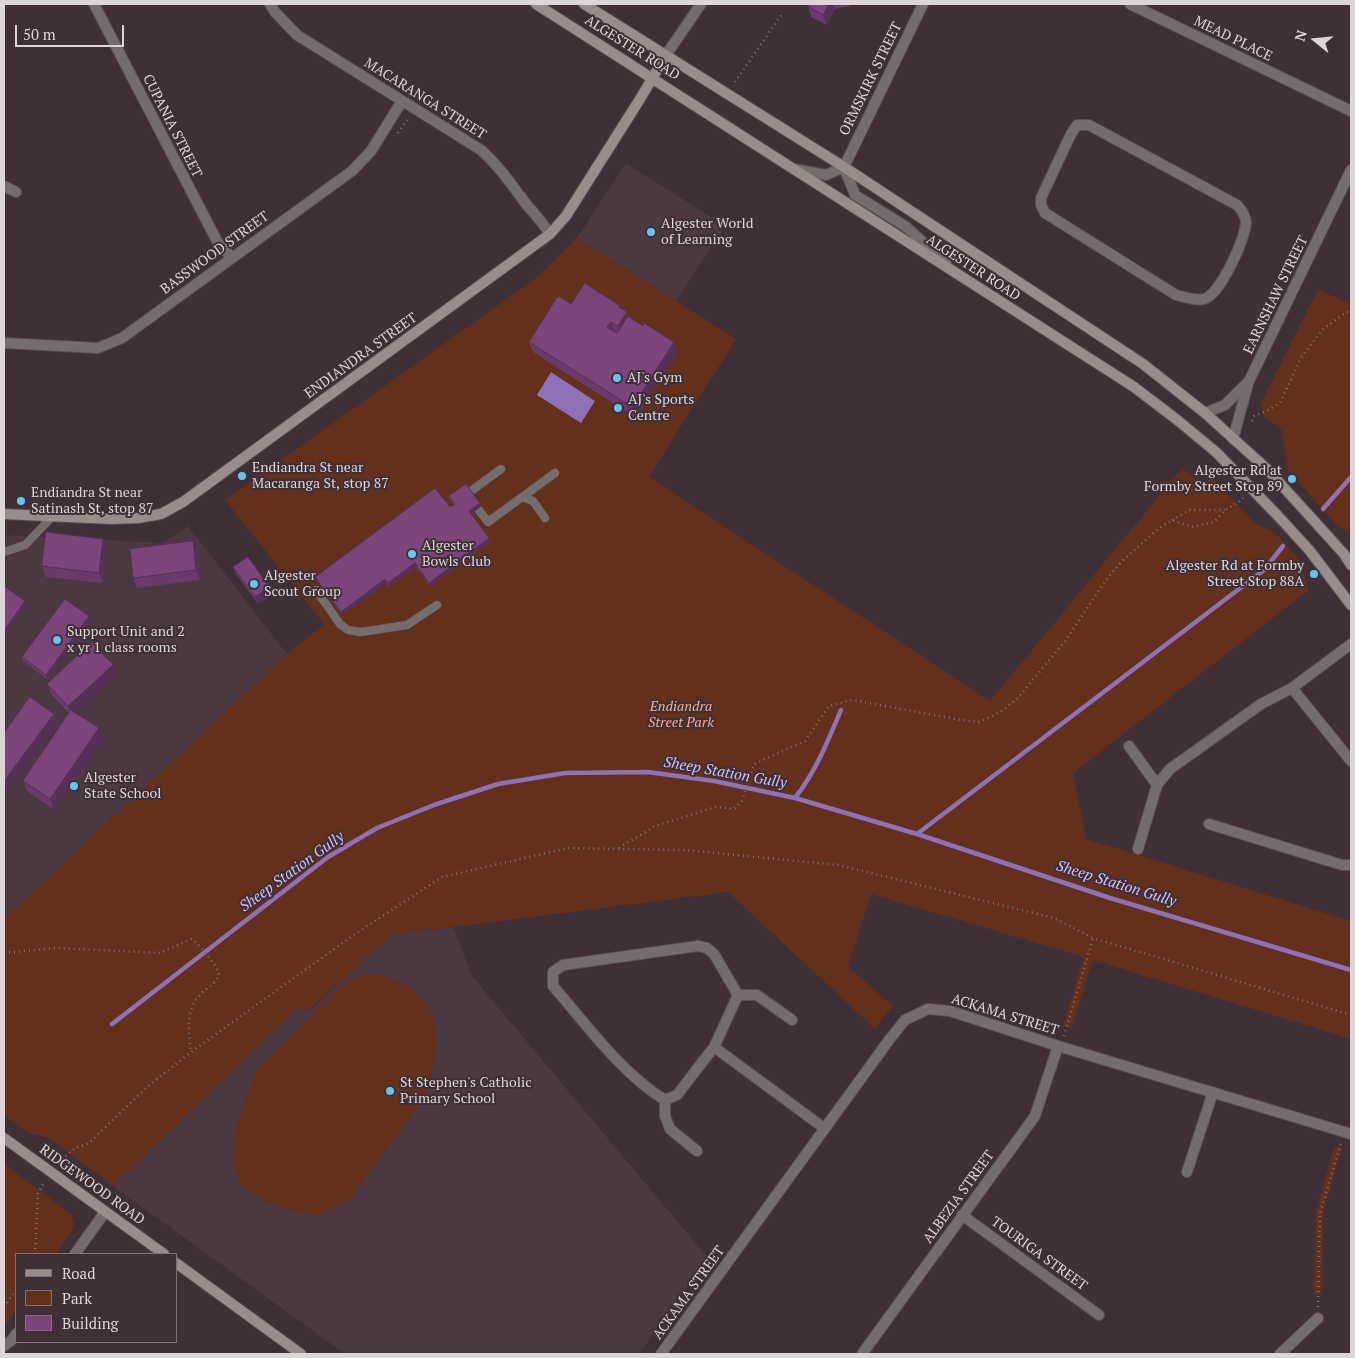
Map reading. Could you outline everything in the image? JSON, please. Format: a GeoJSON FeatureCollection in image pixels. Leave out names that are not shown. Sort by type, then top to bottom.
{"type":"FeatureCollection","features":[{"type":"Feature","properties":{"kind":"main road","name":"ALGESTER ROAD"},"geometry":{"type":"LineString","coordinates":[[536,4],[1134,387],[1216,452],[1310,551],[1351,605]]}},
{"type":"Feature","properties":{"kind":"main road","name":"ALGESTER ROAD"},"geometry":{"type":"LineString","coordinates":[[584,4],[844,167],[1143,364],[1205,414],[1268,470],[1344,554],[1351,565]]}},
{"type":"Feature","properties":{"kind":"main road","name":"ENDIANDRA STREET"},"geometry":{"type":"LineString","coordinates":[[4,514],[110,520],[161,514],[183,502],[550,234],[566,216],[666,55]]}},
{"type":"Feature","properties":{"kind":"main road","name":"RIDGEWOOD ROAD"},"geometry":{"type":"LineString","coordinates":[[4,1138],[163,1253]]}},
{"type":"Feature","properties":{"kind":"main road"},"geometry":{"type":"LineString","coordinates":[[178,1264],[301,1354]]}},
{"type":"Feature","properties":{"kind":"street","name":"CUPANIA STREET"},"geometry":{"type":"LineString","coordinates":[[94,4],[217,241],[231,257]]}},
{"type":"Feature","properties":{"kind":"street","name":"MACARANGA STREET"},"geometry":{"type":"LineString","coordinates":[[270,4],[297,35],[481,150],[497,165],[550,234]]}},
{"type":"Feature","properties":{"kind":"street"},"geometry":{"type":"LineString","coordinates":[[666,55],[701,4]]}},
{"type":"Feature","properties":{"kind":"street","name":"ORMSKIRK STREET"},"geometry":{"type":"LineString","coordinates":[[844,167],[923,4]]}},
{"type":"Feature","properties":{"kind":"street","name":"MEAD PLACE"},"geometry":{"type":"LineString","coordinates":[[1130,4],[1351,111]]}},
{"type":"Feature","properties":{"kind":"street","name":"BASSWOOD STREET"},"geometry":{"type":"LineString","coordinates":[[4,343],[98,348],[122,338],[231,257],[352,171],[371,152],[402,101]]}},
{"type":"Feature","properties":{"kind":"street"},"geometry":{"type":"LineString","coordinates":[[1077,125],[1088,125],[1237,205],[1244,212],[1246,221],[1244,237],[1213,294],[1203,299],[1191,299],[1176,295],[1045,213],[1041,205],[1041,198],[1071,134],[1077,125]]}},
{"type":"Feature","properties":{"kind":"street"},"geometry":{"type":"LineString","coordinates":[[794,169],[826,175],[844,167],[855,195],[905,226],[964,279]]}},
{"type":"Feature","properties":{"kind":"street","name":"EARNSHAW STREET"},"geometry":{"type":"LineString","coordinates":[[1205,414],[1225,404],[1249,381],[1351,170]]}},
{"type":"Feature","properties":{"kind":"street"},"geometry":{"type":"LineString","coordinates":[[4,186],[16,192]]}},
{"type":"Feature","properties":{"kind":"street"},"geometry":{"type":"LineString","coordinates":[[1233,439],[1249,381]]}},
{"type":"Feature","properties":{"kind":"street"},"geometry":{"type":"LineString","coordinates":[[1138,848],[1157,785],[1170,769],[1261,704],[1292,688],[1351,644]]}},
{"type":"Feature","properties":{"kind":"street"},"geometry":{"type":"LineString","coordinates":[[1292,688],[1351,761]]}},
{"type":"Feature","properties":{"kind":"street"},"geometry":{"type":"LineString","coordinates":[[1129,746],[1157,785]]}},
{"type":"Feature","properties":{"kind":"street"},"geometry":{"type":"LineString","coordinates":[[1208,824],[1342,865],[1351,865]]}},
{"type":"Feature","properties":{"kind":"street"},"geometry":{"type":"LineString","coordinates":[[665,1100],[653,1093],[628,1071],[553,986],[553,972],[563,964],[698,946],[707,948],[714,954],[738,994]]}},
{"type":"Feature","properties":{"kind":"street"},"geometry":{"type":"LineString","coordinates":[[738,994],[757,995],[792,1020]]}},
{"type":"Feature","properties":{"kind":"street"},"geometry":{"type":"LineString","coordinates":[[665,1100],[677,1095],[714,1047],[738,994]]}},
{"type":"Feature","properties":{"kind":"street","name":"ACKAMA STREET"},"geometry":{"type":"LineString","coordinates":[[661,1354],[824,1128],[905,1020],[928,1009],[950,1011],[1058,1046],[1348,1133]]}},
{"type":"Feature","properties":{"kind":"street","name":"ALBEZIA STREET"},"geometry":{"type":"LineString","coordinates":[[867,1352],[962,1215],[1035,1116],[1058,1046]]}},
{"type":"Feature","properties":{"kind":"street"},"geometry":{"type":"LineString","coordinates":[[714,1047],[824,1128]]}},
{"type":"Feature","properties":{"kind":"street"},"geometry":{"type":"LineString","coordinates":[[1187,1172],[1212,1092]]}},
{"type":"Feature","properties":{"kind":"street"},"geometry":{"type":"LineString","coordinates":[[665,1100],[665,1116],[670,1129],[697,1151]]}},
{"type":"Feature","properties":{"kind":"street"},"geometry":{"type":"LineString","coordinates":[[76,1253],[105,1212]]}},
{"type":"Feature","properties":{"kind":"street","name":"TOURIGA STREET"},"geometry":{"type":"LineString","coordinates":[[962,1215],[1099,1315]]}},
{"type":"Feature","properties":{"kind":"street"},"geometry":{"type":"LineString","coordinates":[[1280,1354],[1318,1318]]}},
{"type":"Feature","properties":{"kind":"street"},"geometry":{"type":"LineString","coordinates":[[4,1346],[15,1335]]}},
{"type":"Feature","properties":{"kind":"lane"},"geometry":{"type":"LineString","coordinates":[[471,491],[501,469]]}},
{"type":"Feature","properties":{"kind":"lane"},"geometry":{"type":"LineString","coordinates":[[478,509],[488,522],[555,473]]}},
{"type":"Feature","properties":{"kind":"lane"},"geometry":{"type":"LineString","coordinates":[[522,497],[533,501],[545,518]]}},
{"type":"Feature","properties":{"kind":"lane"},"geometry":{"type":"LineString","coordinates":[[4,552],[26,545],[52,517]]}},
{"type":"Feature","properties":{"kind":"lane"},"geometry":{"type":"LineString","coordinates":[[316,590],[340,624],[348,630],[361,632],[407,624],[437,605]]}},
{"type":"Feature","properties":{"kind":"path"},"geometry":{"type":"LineString","coordinates":[[735,82],[782,14]]}},
{"type":"Feature","properties":{"kind":"path"},"geometry":{"type":"LineString","coordinates":[[1251,422],[1254,416],[1280,402],[1301,358],[1322,330],[1346,312],[1351,312]]}},
{"type":"Feature","properties":{"kind":"path"},"geometry":{"type":"LineString","coordinates":[[1172,520],[1192,527],[1214,522],[1225,510],[1239,502],[1251,490]]}},
{"type":"Feature","properties":{"kind":"path"},"geometry":{"type":"LineString","coordinates":[[618,848],[655,826],[716,807],[734,809],[742,802],[754,764],[805,742],[829,706],[840,702],[852,700],[980,722],[1000,712],[1018,698],[1066,640],[1103,584],[1121,562],[1158,529],[1190,510],[1225,510]]}},
{"type":"Feature","properties":{"kind":"path"},"geometry":{"type":"LineString","coordinates":[[1058,1046],[1064,1037],[1093,938]]}},
{"type":"Feature","properties":{"kind":"path"},"geometry":{"type":"LineString","coordinates":[[4,953],[56,948],[160,953],[191,940],[211,960],[219,973],[217,981],[198,996],[192,1005],[188,1027],[191,1052]]}},
{"type":"Feature","properties":{"kind":"path"},"geometry":{"type":"LineString","coordinates":[[1318,1318],[1320,1213],[1348,1133]]}},
{"type":"Feature","properties":{"kind":"path"},"geometry":{"type":"LineString","coordinates":[[4,1307],[15,1291]]}},
{"type":"Feature","properties":{"kind":"shaded area","name":"Algester World of Learning"},"geometry":{"type":"Polygon","coordinates":[[[626,163],[725,226],[676,301],[577,238],[626,163]]]}},
{"type":"Feature","properties":{"kind":"shaded area"},"geometry":{"type":"Polygon","coordinates":[[[551,372],[595,401],[581,423],[537,395],[551,372]]]}},
{"type":"Feature","properties":{"kind":"shaded area","name":"Algester State School"},"geometry":{"type":"Polygon","coordinates":[[[188,526],[287,654],[4,919],[4,535],[163,543],[188,526]]]}},
{"type":"Feature","properties":{"kind":"shaded area","name":"St Stephen's Catholic Primary School"},"geometry":{"type":"Polygon","coordinates":[[[453,927],[472,976],[708,1258],[639,1354],[345,1354],[113,1186],[300,1006],[308,1012],[391,935],[453,927]]]}},
{"type":"Feature","properties":{"kind":"green space","name":"Endiandra Street Park"},"geometry":{"type":"Polygon","coordinates":[[[577,238],[736,339],[649,477],[990,701],[1182,468],[1203,487],[1211,477],[1256,524],[1273,531],[1298,558],[1309,590],[1073,773],[1086,839],[1351,921],[1351,1039],[1093,960],[1072,1028],[1063,1026],[1084,957],[871,894],[848,967],[893,1006],[875,1029],[728,892],[391,935],[307,1012],[300,1006],[113,1186],[49,1138],[29,1133],[4,1115],[4,919],[287,654],[324,624],[225,500],[540,275],[577,238]]]}},
{"type":"Feature","properties":{"kind":"green space"},"geometry":{"type":"Polygon","coordinates":[[[1318,289],[1351,305],[1351,537],[1336,525],[1288,470],[1281,429],[1264,417],[1261,403],[1318,289]]]}},
{"type":"Feature","properties":{"kind":"green space"},"geometry":{"type":"Polygon","coordinates":[[[382,975],[408,986],[429,1006],[436,1031],[434,1063],[428,1094],[348,1201],[320,1215],[294,1212],[268,1203],[242,1186],[233,1165],[233,1140],[243,1106],[259,1067],[344,984],[357,976],[382,975]]]}},
{"type":"Feature","properties":{"kind":"green space"},"geometry":{"type":"Polygon","coordinates":[[[1334,1146],[1342,1148],[1323,1213],[1322,1295],[1314,1295],[1316,1212],[1334,1146]]]}},
{"type":"Feature","properties":{"kind":"green space"},"geometry":{"type":"Polygon","coordinates":[[[4,1164],[71,1214],[74,1222],[73,1229],[57,1253],[15,1253],[15,1310],[4,1327],[4,1164]]]}},
{"type":"Feature","properties":{"kind":"building"},"geometry":{"type":"Polygon","coordinates":[[[809,4],[829,4],[823,15],[808,6],[809,4]]]}},
{"type":"Feature","properties":{"kind":"building","name":"AJ's Gym"},"geometry":{"type":"Polygon","coordinates":[[[585,283],[627,312],[618,326],[611,322],[607,327],[617,333],[628,316],[643,326],[644,323],[674,342],[632,407],[529,342],[558,296],[571,304],[585,283]]]}},
{"type":"Feature","properties":{"kind":"building","name":"Algester Bowls Club"},"geometry":{"type":"Polygon","coordinates":[[[466,484],[480,503],[469,511],[489,538],[429,583],[415,563],[388,583],[385,579],[341,612],[315,577],[435,488],[450,507],[455,504],[449,496],[466,484]]]}},
{"type":"Feature","properties":{"kind":"building"},"geometry":{"type":"Polygon","coordinates":[[[46,532],[103,539],[99,573],[42,566],[46,532]]]}},
{"type":"Feature","properties":{"kind":"building"},"geometry":{"type":"Polygon","coordinates":[[[193,541],[196,570],[133,578],[130,549],[193,541]]]}},
{"type":"Feature","properties":{"kind":"building","name":"Algester Scout Group"},"geometry":{"type":"Polygon","coordinates":[[[248,557],[269,587],[255,597],[233,567],[248,557]]]}},
{"type":"Feature","properties":{"kind":"building"},"geometry":{"type":"Polygon","coordinates":[[[4,586],[25,601],[4,631],[4,586]]]}},
{"type":"Feature","properties":{"kind":"building","name":"Support Unit and 2 x yr 1 class rooms"},"geometry":{"type":"Polygon","coordinates":[[[65,599],[89,616],[46,675],[22,657],[65,599]]]}},
{"type":"Feature","properties":{"kind":"building"},"geometry":{"type":"Polygon","coordinates":[[[92,642],[113,665],[68,706],[47,684],[92,642]]]}},
{"type":"Feature","properties":{"kind":"building"},"geometry":{"type":"Polygon","coordinates":[[[30,697],[54,714],[4,781],[4,733],[30,697]]]}},
{"type":"Feature","properties":{"kind":"building"},"geometry":{"type":"Polygon","coordinates":[[[71,710],[99,728],[50,799],[23,781],[71,710]]]}},
{"type":"Feature","properties":{"kind":"waterway"},"geometry":{"type":"LineString","coordinates":[[1323,509],[1351,477]]}},
{"type":"Feature","properties":{"kind":"waterway"},"geometry":{"type":"LineString","coordinates":[[917,834],[1264,570],[1283,546]]}},
{"type":"Feature","properties":{"kind":"waterway"},"geometry":{"type":"LineString","coordinates":[[795,798],[815,766],[841,710]]}},
{"type":"Feature","properties":{"kind":"waterway","name":"Sheep Station Gully"},"geometry":{"type":"LineString","coordinates":[[112,1024],[328,857],[377,828],[434,805],[498,784],[565,773],[648,772],[714,781],[795,798],[917,834],[1110,898],[1351,970]]}},
{"type":"Feature","properties":{"kind":"place","name":"Algester World of Learning"},"geometry":{"type":"Point","coordinates":[651,232]}},
{"type":"Feature","properties":{"kind":"place","name":"AJ's Gym"},"geometry":{"type":"Point","coordinates":[617,378]}},
{"type":"Feature","properties":{"kind":"place","name":"AJ's Sports Centre"},"geometry":{"type":"Point","coordinates":[618,408]}},
{"type":"Feature","properties":{"kind":"place","name":"Endiandra St near Macaranga St, stop 87"},"geometry":{"type":"Point","coordinates":[242,476]}},
{"type":"Feature","properties":{"kind":"place","name":"Algester Rd at Formby Street Stop 89"},"geometry":{"type":"Point","coordinates":[1292,479]}},
{"type":"Feature","properties":{"kind":"place","name":"Endiandra St near Satinash St, stop 87"},"geometry":{"type":"Point","coordinates":[21,501]}},
{"type":"Feature","properties":{"kind":"place","name":"Algester Bowls Club"},"geometry":{"type":"Point","coordinates":[412,554]}},
{"type":"Feature","properties":{"kind":"place","name":"Algester Rd at Formby Street Stop 88A"},"geometry":{"type":"Point","coordinates":[1314,574]}},
{"type":"Feature","properties":{"kind":"place","name":"Algester Scout Group"},"geometry":{"type":"Point","coordinates":[254,584]}},
{"type":"Feature","properties":{"kind":"place","name":"Support Unit and 2 x yr 1 class rooms"},"geometry":{"type":"Point","coordinates":[57,640]}},
{"type":"Feature","properties":{"kind":"place","name":"Algester State School"},"geometry":{"type":"Point","coordinates":[74,786]}},
{"type":"Feature","properties":{"kind":"place","name":"St Stephen's Catholic Primary School"},"geometry":{"type":"Point","coordinates":[390,1091]}}]}
